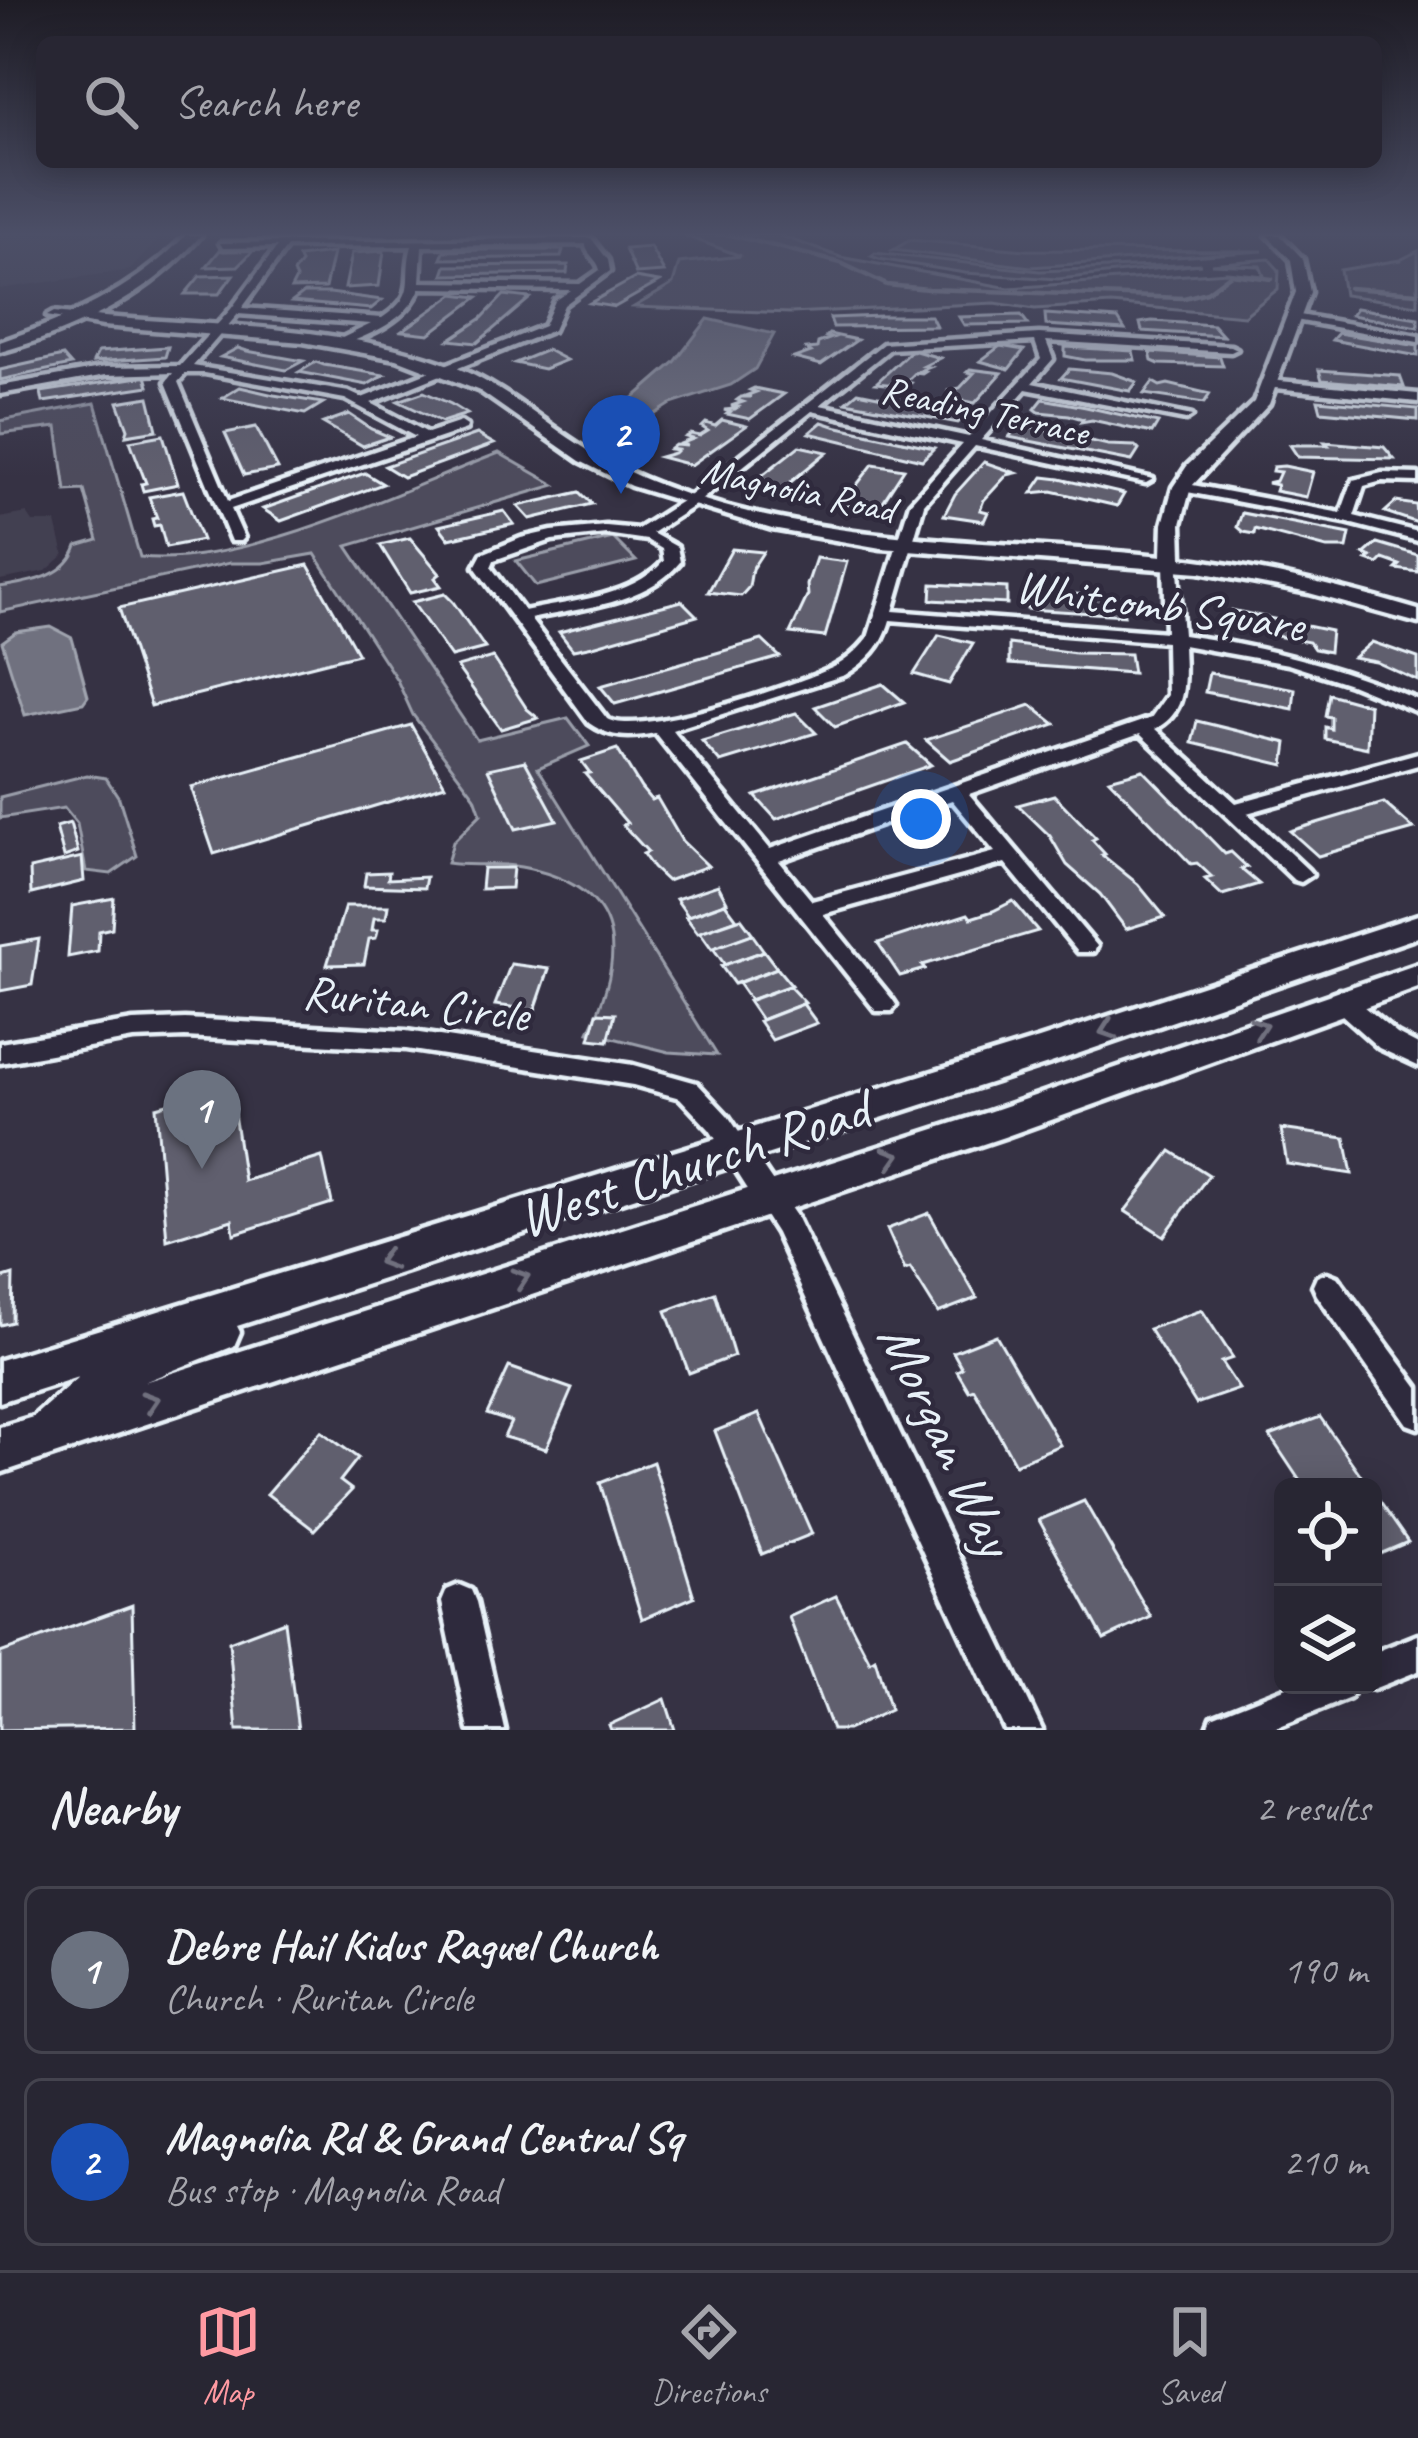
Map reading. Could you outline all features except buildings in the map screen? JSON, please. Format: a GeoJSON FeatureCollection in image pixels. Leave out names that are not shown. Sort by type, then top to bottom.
{"type":"FeatureCollection","features":[{"type":"Feature","properties":{"kind":"main road"},"geometry":{"type":"LineString","coordinates":[[0,336],[54,316]]}},
{"type":"Feature","properties":{"kind":"main road"},"geometry":{"type":"LineString","coordinates":[[0,347],[81,316]]}},
{"type":"Feature","properties":{"kind":"main road","name":"West Church Road"},"geometry":{"type":"LineString","coordinates":[[0,1381],[738,1150],[1051,1049],[1319,952],[1418,926]]}},
{"type":"Feature","properties":{"kind":"main road","name":"West Church Road"},"geometry":{"type":"LineString","coordinates":[[0,1450],[1122,1081],[1339,999],[1418,976]]}},
{"type":"Feature","properties":{"kind":"main road"},"geometry":{"type":"LineString","coordinates":[[44,1436],[118,1371],[229,1328],[320,1280]]}},
{"type":"Feature","properties":{"kind":"street","name":"Magnolia Road"},"geometry":{"type":"LineString","coordinates":[[54,316],[340,343],[450,370],[505,398],[592,460],[690,502],[806,531],[903,546],[1172,562],[1285,581],[1418,617]]}},
{"type":"Feature","properties":{"kind":"street"},"geometry":{"type":"LineString","coordinates":[[230,316],[172,382],[236,538]]}},
{"type":"Feature","properties":{"kind":"street"},"geometry":{"type":"LineString","coordinates":[[304,316],[381,321]]}},
{"type":"Feature","properties":{"kind":"street"},"geometry":{"type":"LineString","coordinates":[[340,343],[388,316]]}},
{"type":"Feature","properties":{"kind":"street"},"geometry":{"type":"LineString","coordinates":[[363,402],[543,333],[556,316]]}},
{"type":"Feature","properties":{"kind":"street"},"geometry":{"type":"LineString","coordinates":[[765,858],[1145,729],[1174,705],[1172,524],[1182,487],[1208,455],[1251,418],[1294,317],[1418,338]]}},
{"type":"Feature","properties":{"kind":"street"},"geometry":{"type":"LineString","coordinates":[[519,617],[660,577],[673,562],[673,554],[661,540],[643,532],[597,528],[505,548],[487,557],[483,567],[519,617],[606,728],[623,732],[659,726],[839,671],[870,648],[922,496],[1047,359],[1039,337]]}},
{"type":"Feature","properties":{"kind":"street"},"geometry":{"type":"LineString","coordinates":[[643,532],[690,502],[887,346],[1039,337],[1231,349]]}},
{"type":"Feature","properties":{"kind":"street"},"geometry":{"type":"LineString","coordinates":[[0,390],[106,371],[182,368],[329,391],[363,402],[427,438]]}},
{"type":"Feature","properties":{"kind":"street"},"geometry":{"type":"LineString","coordinates":[[1269,384],[1418,398]]}},
{"type":"Feature","properties":{"kind":"street"},"geometry":{"type":"LineString","coordinates":[[1024,385],[1186,416]]}},
{"type":"Feature","properties":{"kind":"street","name":"Reading Terrace"},"geometry":{"type":"LineString","coordinates":[[810,407],[1146,479]]}},
{"type":"Feature","properties":{"kind":"street"},"geometry":{"type":"LineString","coordinates":[[224,507],[461,426]]}},
{"type":"Feature","properties":{"kind":"street"},"geometry":{"type":"LineString","coordinates":[[1346,518],[1358,483],[1382,477],[1418,478]]}},
{"type":"Feature","properties":{"kind":"street"},"geometry":{"type":"LineString","coordinates":[[1182,487],[1346,518],[1418,537]]}},
{"type":"Feature","properties":{"kind":"street","name":"Whitcomb Square"},"geometry":{"type":"LineString","coordinates":[[884,615],[1175,640],[1345,675],[1418,707]]}},
{"type":"Feature","properties":{"kind":"street"},"geometry":{"type":"LineString","coordinates":[[659,726],[884,1005]]}},
{"type":"Feature","properties":{"kind":"street"},"geometry":{"type":"LineString","coordinates":[[1145,729],[1301,874]]}},
{"type":"Feature","properties":{"kind":"street"},"geometry":{"type":"LineString","coordinates":[[1230,811],[1418,759]]}},
{"type":"Feature","properties":{"kind":"street"},"geometry":{"type":"LineString","coordinates":[[957,793],[1086,946]]}},
{"type":"Feature","properties":{"kind":"street"},"geometry":{"type":"LineString","coordinates":[[808,910],[1010,855]]}},
{"type":"Feature","properties":{"kind":"street"},"geometry":{"type":"LineString","coordinates":[[1339,999],[1388,1041],[1418,1057]]}},
{"type":"Feature","properties":{"kind":"street","name":"Ruritan Circle"},"geometry":{"type":"LineString","coordinates":[[0,1053],[134,1030],[406,1040],[634,1075],[688,1090],[770,1196]]}},
{"type":"Feature","properties":{"kind":"street","name":"Morgan Way"},"geometry":{"type":"LineString","coordinates":[[770,1196],[1024,1730]]}},
{"type":"Feature","properties":{"kind":"street"},"geometry":{"type":"LineString","coordinates":[[1327,1286],[1418,1413]]}},
{"type":"Feature","properties":{"kind":"street"},"geometry":{"type":"LineString","coordinates":[[459,1602],[488,1730]]}},
{"type":"Feature","properties":{"kind":"street"},"geometry":{"type":"LineString","coordinates":[[1382,1667],[1418,1653]]}},
{"type":"Feature","properties":{"kind":"street"},"geometry":{"type":"LineString","coordinates":[[1225,1730],[1315,1694]]}},
{"type":"Feature","properties":{"kind":"shaded area"},"geometry":{"type":"Polygon","coordinates":[[[95,403],[140,557],[225,551],[272,539],[499,453],[555,485],[347,546],[477,740],[568,718],[589,746],[538,768],[717,1055],[669,1052],[589,1032],[610,973],[612,947],[608,925],[597,905],[580,889],[521,867],[447,863],[453,842],[481,814],[475,797],[413,715],[397,680],[315,554],[230,563],[0,612],[0,587],[56,572],[77,546],[98,540],[84,490],[66,491],[57,427],[0,434],[0,421],[95,403]]]}},
{"type":"Feature","properties":{"kind":"shaded area"},"geometry":{"type":"Polygon","coordinates":[[[27,513],[33,522],[56,522],[64,555],[46,571],[0,580],[0,518],[27,513]]]}},
{"type":"Feature","properties":{"kind":"shaded area"},"geometry":{"type":"Polygon","coordinates":[[[613,538],[636,561],[536,586],[516,561],[613,538]]]}},
{"type":"Feature","properties":{"kind":"shaded area"},"geometry":{"type":"Polygon","coordinates":[[[87,775],[106,778],[119,798],[137,856],[111,874],[86,871],[77,824],[64,808],[0,818],[0,797],[87,775]]]}},
{"type":"Feature","properties":{"kind":"water"},"geometry":{"type":"Polygon","coordinates":[[[708,319],[774,334],[755,369],[731,385],[671,404],[646,420],[615,421],[622,408],[675,362],[708,319]]]}},
{"type":"Feature","properties":{"kind":"water"},"geometry":{"type":"Polygon","coordinates":[[[51,627],[72,638],[88,696],[83,703],[25,715],[2,642],[16,632],[51,627]]]}},
{"type":"Feature","properties":{"kind":"place","name":"Magnolia Rd & Grand Central Sq"},"geometry":{"type":"Point","coordinates":[621,494]}},
{"type":"Feature","properties":{"kind":"place","name":"Debre Hail Kidus Raguel Church"},"geometry":{"type":"Point","coordinates":[202,1169]}}]}
